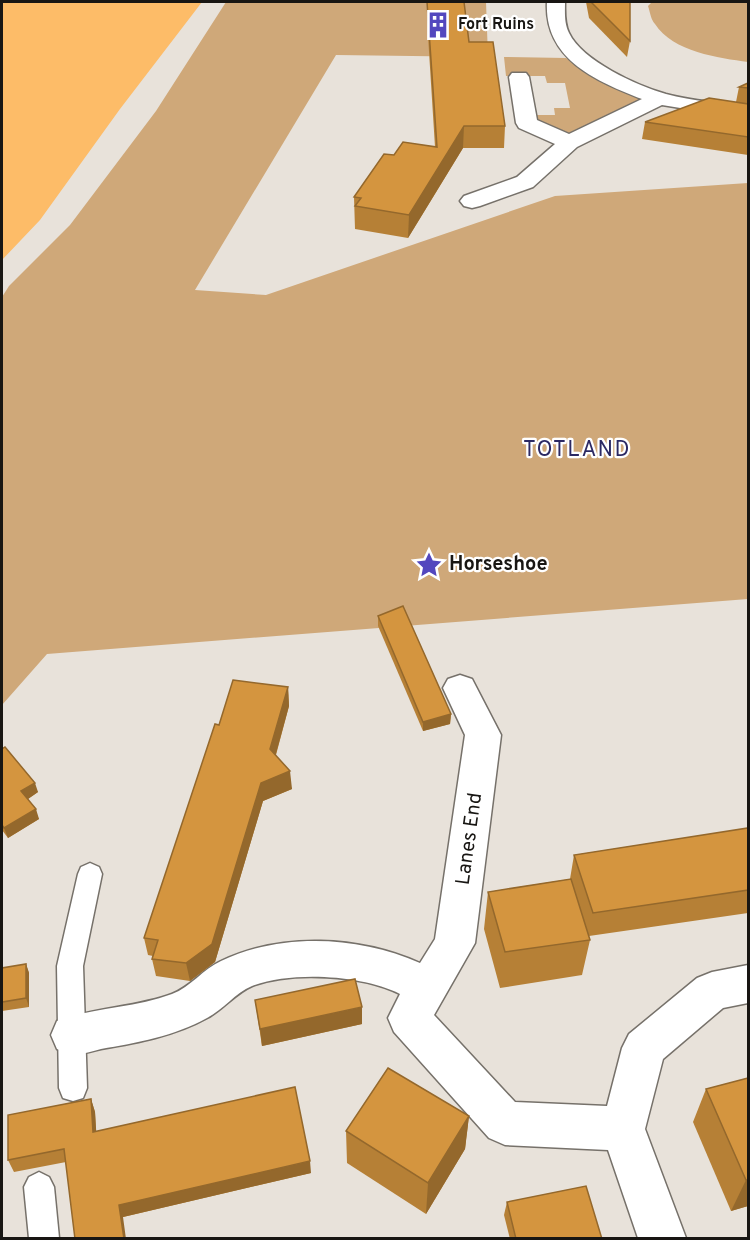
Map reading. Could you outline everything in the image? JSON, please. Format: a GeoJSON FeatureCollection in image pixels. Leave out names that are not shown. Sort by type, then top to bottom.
{"type":"FeatureCollection","features":[{"type":"Feature","properties":{"kind":"street"},"geometry":{"type":"LineString","coordinates":[[556,2],[554,14],[558,32],[575,57],[598,72],[659,99],[748,113]]}},
{"type":"Feature","properties":{"kind":"street"},"geometry":{"type":"LineString","coordinates":[[519,77],[527,123],[569,142]]}},
{"type":"Feature","properties":{"kind":"street"},"geometry":{"type":"LineString","coordinates":[[472,201],[525,182],[569,142],[659,99]]}},
{"type":"Feature","properties":{"kind":"street","name":"Lanes End"},"geometry":{"type":"LineString","coordinates":[[460,688],[483,735],[455,943],[409,1018],[505,1123],[623,1130]]}},
{"type":"Feature","properties":{"kind":"street"},"geometry":{"type":"LineString","coordinates":[[72,1035],[156,1018],[189,1007],[209,995],[232,975],[250,968],[289,962],[349,960],[380,966],[428,987]]}},
{"type":"Feature","properties":{"kind":"street"},"geometry":{"type":"LineString","coordinates":[[662,1239],[623,1130],[644,1048],[712,991],[748,984]]}},
{"type":"Feature","properties":{"kind":"lane"},"geometry":{"type":"LineString","coordinates":[[73,1088],[70,966],[90,874]]}},
{"type":"Feature","properties":{"kind":"lane"},"geometry":{"type":"LineString","coordinates":[[39,1187],[44,1239]]}},
{"type":"Feature","properties":{"kind":"shaded area"},"geometry":{"type":"Polygon","coordinates":[[[2,2],[202,2],[120,109],[40,220],[2,260],[2,2]]]}},
{"type":"Feature","properties":{"kind":"shaded area"},"geometry":{"type":"Polygon","coordinates":[[[226,2],[486,2],[488,57],[336,55],[195,290],[266,295],[555,196],[748,183],[748,599],[47,654],[2,705],[2,297],[9,286],[70,225],[156,111],[226,2]]]}},
{"type":"Feature","properties":{"kind":"shaded area"},"geometry":{"type":"Polygon","coordinates":[[[652,2],[748,2],[748,62],[697,52],[673,41],[663,34],[652,20],[648,6],[652,2]]]}},
{"type":"Feature","properties":{"kind":"shaded area"},"geometry":{"type":"Polygon","coordinates":[[[504,57],[566,58],[591,75],[641,99],[565,135],[535,122],[533,115],[555,115],[554,108],[570,108],[565,83],[547,83],[545,76],[506,76],[504,57]]]}},
{"type":"Feature","properties":{"kind":"building"},"geometry":{"type":"Polygon","coordinates":[[[427,2],[464,2],[469,42],[493,42],[505,126],[464,126],[409,215],[355,206],[361,198],[354,197],[384,154],[394,155],[403,142],[437,147],[427,2]]]}},
{"type":"Feature","properties":{"kind":"building"},"geometry":{"type":"Polygon","coordinates":[[[591,2],[630,2],[630,41],[591,2]]]}},
{"type":"Feature","properties":{"kind":"building"},"geometry":{"type":"Polygon","coordinates":[[[709,98],[748,104],[748,137],[645,122],[709,98]]]}},
{"type":"Feature","properties":{"kind":"building"},"geometry":{"type":"Polygon","coordinates":[[[403,606],[451,714],[423,722],[378,616],[403,606]]]}},
{"type":"Feature","properties":{"kind":"building"},"geometry":{"type":"Polygon","coordinates":[[[233,680],[288,687],[270,749],[290,771],[261,783],[212,944],[186,963],[152,959],[158,940],[144,938],[215,724],[219,725],[233,680]]]}},
{"type":"Feature","properties":{"kind":"building"},"geometry":{"type":"Polygon","coordinates":[[[5,747],[35,783],[21,791],[36,809],[4,828],[2,825],[2,749],[5,747]]]}},
{"type":"Feature","properties":{"kind":"building"},"geometry":{"type":"Polygon","coordinates":[[[748,828],[748,890],[593,913],[574,855],[748,828]]]}},
{"type":"Feature","properties":{"kind":"building"},"geometry":{"type":"Polygon","coordinates":[[[571,879],[590,940],[505,952],[488,892],[571,879]]]}},
{"type":"Feature","properties":{"kind":"building"},"geometry":{"type":"Polygon","coordinates":[[[26,964],[26,998],[2,1002],[2,968],[26,964]]]}},
{"type":"Feature","properties":{"kind":"building"},"geometry":{"type":"Polygon","coordinates":[[[355,979],[362,1007],[260,1029],[255,1000],[355,979]]]}},
{"type":"Feature","properties":{"kind":"building"},"geometry":{"type":"Polygon","coordinates":[[[388,1068],[469,1116],[428,1183],[346,1131],[388,1068]]]}},
{"type":"Feature","properties":{"kind":"building"},"geometry":{"type":"Polygon","coordinates":[[[748,1078],[748,1180],[746,1180],[706,1089],[748,1078]]]}},
{"type":"Feature","properties":{"kind":"building"},"geometry":{"type":"Polygon","coordinates":[[[295,1087],[310,1161],[119,1205],[124,1239],[75,1239],[64,1149],[8,1160],[8,1115],[91,1099],[93,1132],[295,1087]]]}},
{"type":"Feature","properties":{"kind":"building"},"geometry":{"type":"Polygon","coordinates":[[[586,1186],[602,1239],[516,1239],[507,1202],[586,1186]]]}},
{"type":"Feature","properties":{"kind":"place","name":"Fort Ruins"},"geometry":{"type":"Point","coordinates":[438,25]}},
{"type":"Feature","properties":{"kind":"place","name":"Horseshoe"},"geometry":{"type":"Point","coordinates":[429,565]}},
{"type":"Feature","properties":{"kind":"district","name":"TOTLAND"},"geometry":{"type":"Point","coordinates":[577,450]}}]}
